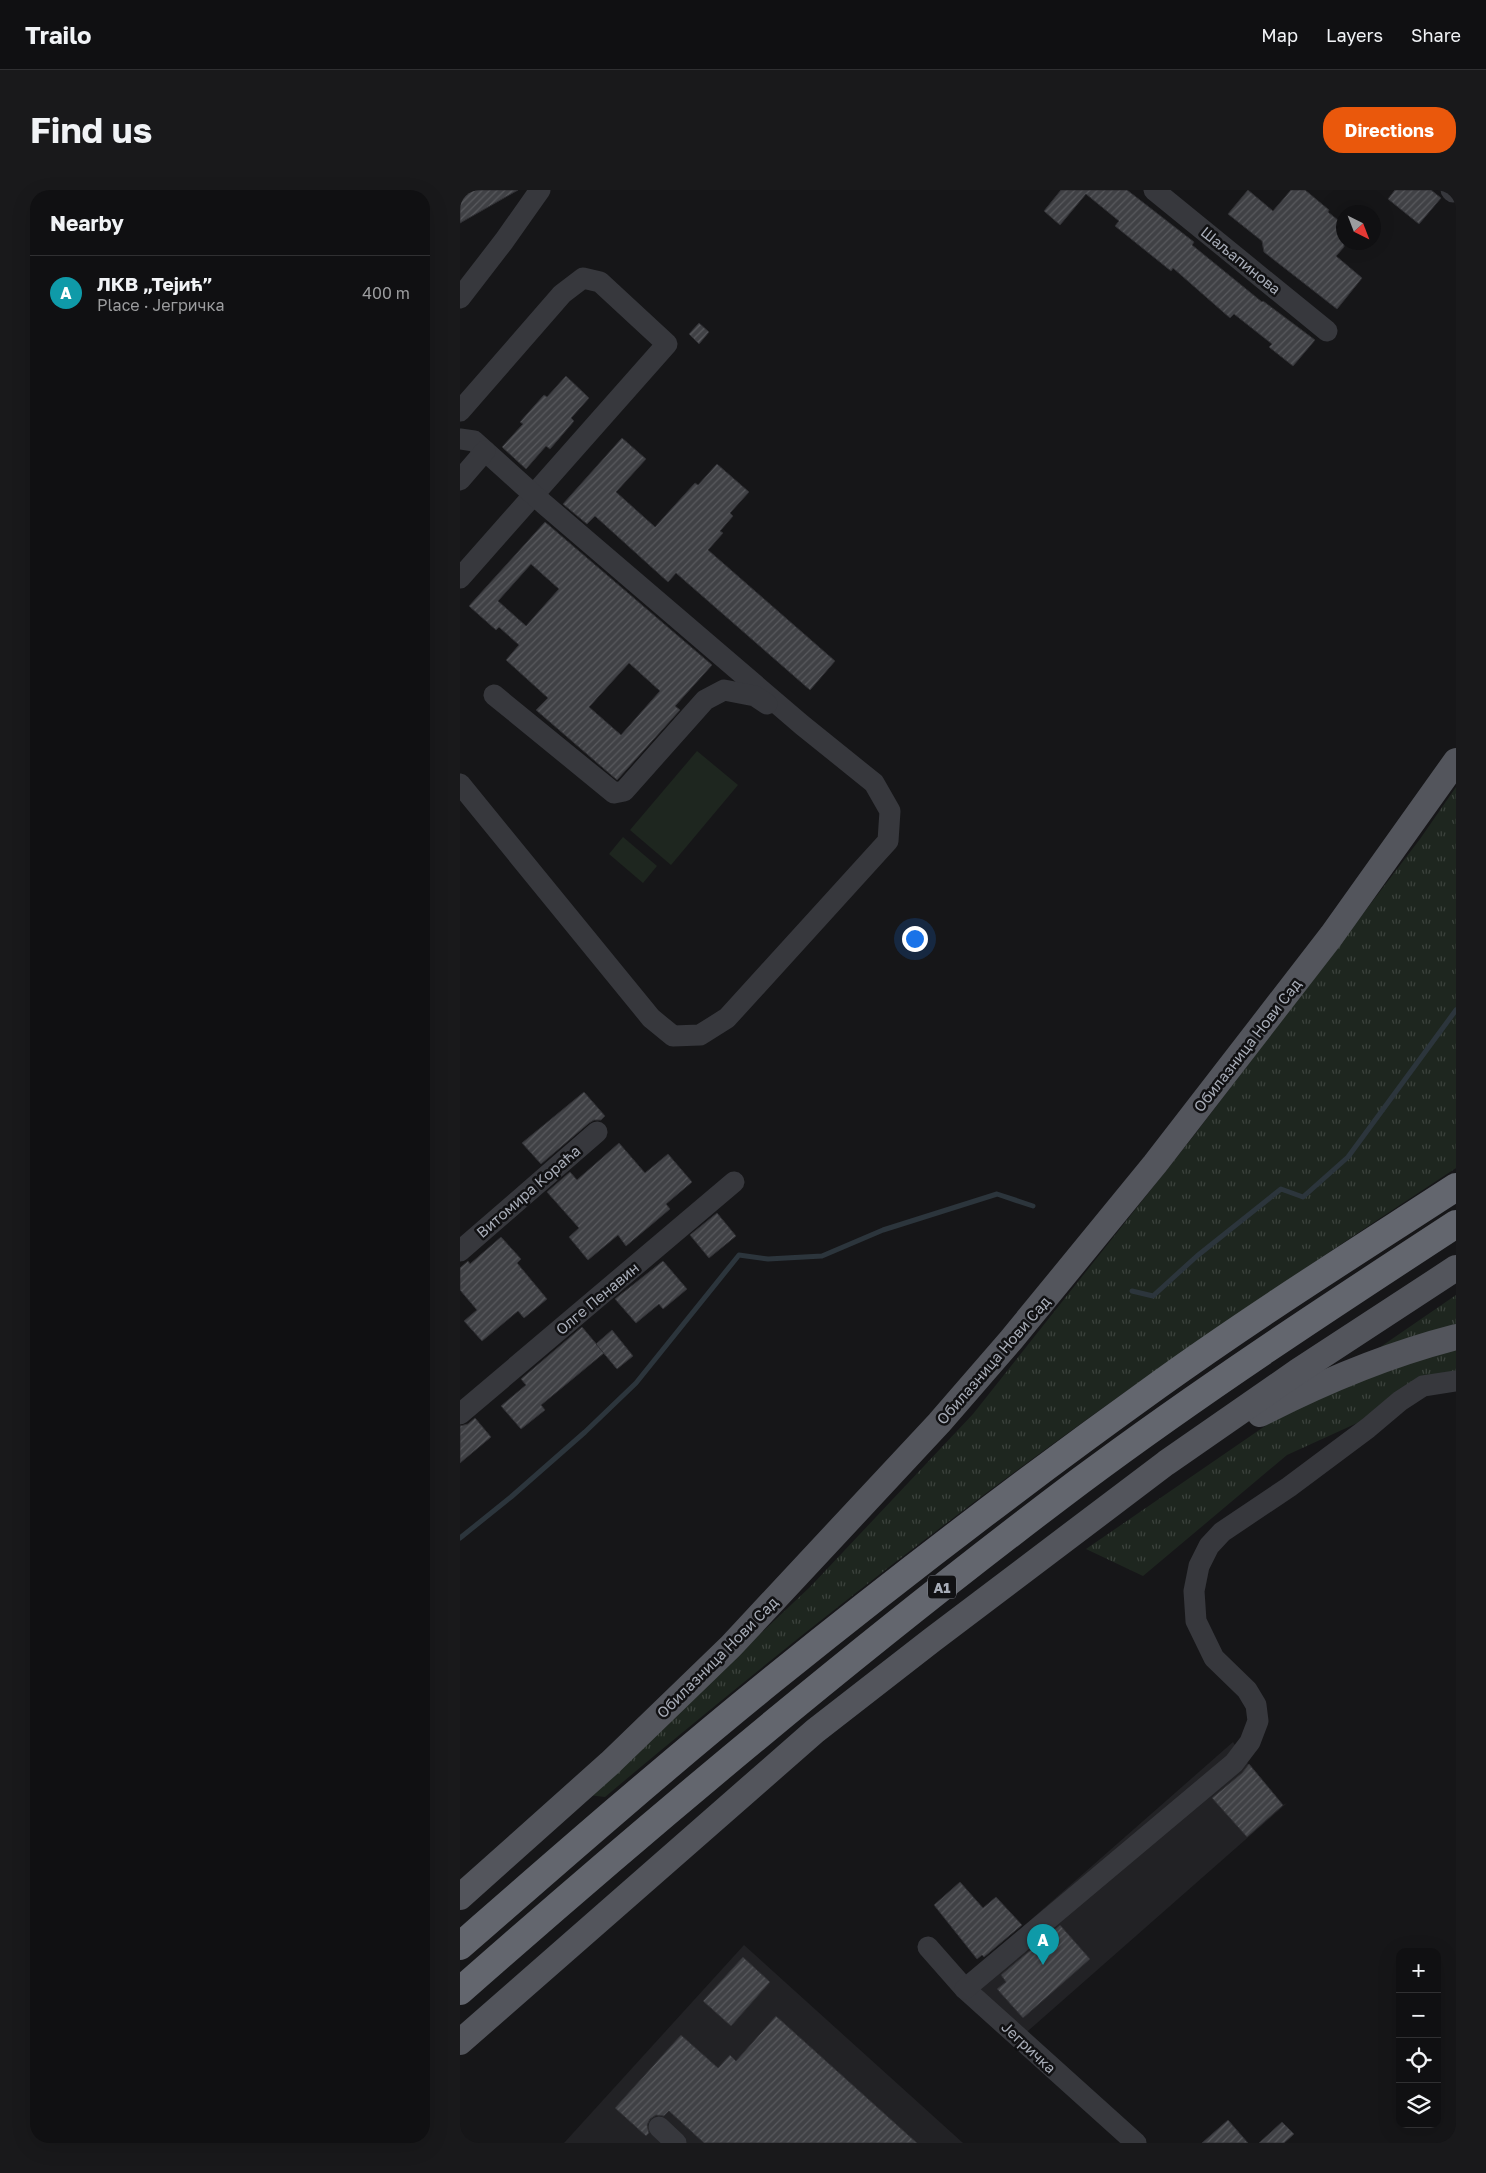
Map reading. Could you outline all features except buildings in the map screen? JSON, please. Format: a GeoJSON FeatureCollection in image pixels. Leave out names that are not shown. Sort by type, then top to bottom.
{"type":"FeatureCollection","features":[{"type":"Feature","properties":{"kind":"highway","name":"A1"},"geometry":{"type":"LineString","coordinates":[[460,1946],[771,1681],[950,1540],[1166,1379],[1256,1317],[1456,1187]]}},
{"type":"Feature","properties":{"kind":"highway","name":"A1"},"geometry":{"type":"LineString","coordinates":[[460,1991],[699,1784],[873,1641],[1066,1492],[1186,1404],[1273,1344],[1456,1224]]}},
{"type":"Feature","properties":{"kind":"main road","name":"Обилазница Нови Сад"},"geometry":{"type":"LineString","coordinates":[[460,1897],[610,1763],[731,1646],[946,1415],[1011,1340],[1155,1164],[1332,935],[1456,761]]}},
{"type":"Feature","properties":{"kind":"main road"},"geometry":{"type":"LineString","coordinates":[[460,2042],[815,1731],[989,1596],[1166,1463],[1297,1372],[1456,1268]]}},
{"type":"Feature","properties":{"kind":"main road"},"geometry":{"type":"LineString","coordinates":[[1166,1463],[1319,1383],[1398,1353],[1456,1337]]}},
{"type":"Feature","properties":{"kind":"street"},"geometry":{"type":"LineString","coordinates":[[460,298],[504,242],[540,190]]}},
{"type":"Feature","properties":{"kind":"street","name":"Шаљапинова"},"geometry":{"type":"LineString","coordinates":[[1154,190],[1327,331]]}},
{"type":"Feature","properties":{"kind":"street"},"geometry":{"type":"LineString","coordinates":[[460,412],[562,294],[583,278],[600,282],[667,344],[460,578]]}},
{"type":"Feature","properties":{"kind":"street"},"geometry":{"type":"LineString","coordinates":[[460,439],[474,441],[534,495],[802,725],[874,784],[890,811],[888,841],[727,1018],[700,1035],[673,1036],[651,1018],[460,784]]}},
{"type":"Feature","properties":{"kind":"street"},"geometry":{"type":"LineString","coordinates":[[460,480],[485,451]]}},
{"type":"Feature","properties":{"kind":"street"},"geometry":{"type":"LineString","coordinates":[[494,695],[614,793],[624,791],[706,700],[724,690],[755,696],[802,725]]}},
{"type":"Feature","properties":{"kind":"street","name":"Витомира Кораћа"},"geometry":{"type":"LineString","coordinates":[[460,1251],[597,1132]]}},
{"type":"Feature","properties":{"kind":"street","name":"Олге Пенавин"},"geometry":{"type":"LineString","coordinates":[[460,1414],[734,1182]]}},
{"type":"Feature","properties":{"kind":"street"},"geometry":{"type":"LineString","coordinates":[[965,1989],[1234,1762],[1250,1742],[1258,1721],[1256,1705],[1247,1690],[1214,1658],[1196,1621],[1194,1591],[1198,1566],[1209,1546],[1222,1532],[1289,1488],[1368,1428],[1400,1401],[1424,1386],[1456,1381]]}},
{"type":"Feature","properties":{"kind":"street","name":"Јегричка"},"geometry":{"type":"LineString","coordinates":[[928,1947],[965,1989],[1136,2143]]}},
{"type":"Feature","properties":{"kind":"street"},"geometry":{"type":"LineString","coordinates":[[658,2127],[676,2143]]}},
{"type":"Feature","properties":{"kind":"shaded area"},"geometry":{"type":"Polygon","coordinates":[[[1233,1742],[1245,1760],[1283,1805],[1287,1803],[1020,2038],[960,1982],[1233,1742]]]}},
{"type":"Feature","properties":{"kind":"shaded area"},"geometry":{"type":"Polygon","coordinates":[[[744,1945],[963,2143],[564,2143],[744,1945]]]}},
{"type":"Feature","properties":{"kind":"green space"},"geometry":{"type":"Polygon","coordinates":[[[697,751],[738,785],[671,865],[630,830],[697,751]]]}},
{"type":"Feature","properties":{"kind":"green space"},"geometry":{"type":"Polygon","coordinates":[[[1456,787],[1456,1168],[1244,1310],[1087,1419],[871,1581],[605,1797],[589,1795],[811,1586],[973,1414],[1192,1138],[1420,839],[1456,787]]]}},
{"type":"Feature","properties":{"kind":"green space"},"geometry":{"type":"Polygon","coordinates":[[[623,837],[657,866],[643,883],[609,854],[623,837]]]}},
{"type":"Feature","properties":{"kind":"green space"},"geometry":{"type":"Polygon","coordinates":[[[1456,1295],[1456,1378],[1287,1455],[1143,1576],[1086,1549],[1456,1295]]]}},
{"type":"Feature","properties":{"kind":"waterway"},"geometry":{"type":"LineString","coordinates":[[1132,1291],[1153,1296],[1197,1256],[1281,1189],[1303,1197],[1348,1157],[1456,1010]]}},
{"type":"Feature","properties":{"kind":"waterway"},"geometry":{"type":"LineString","coordinates":[[460,1538],[511,1497],[585,1432],[636,1383],[739,1255],[768,1259],[822,1256],[883,1230],[997,1194],[1033,1206]]}},
{"type":"Feature","properties":{"kind":"place","name":"ЛКВ „Тејић”"},"geometry":{"type":"Point","coordinates":[1043,1965]}}]}
